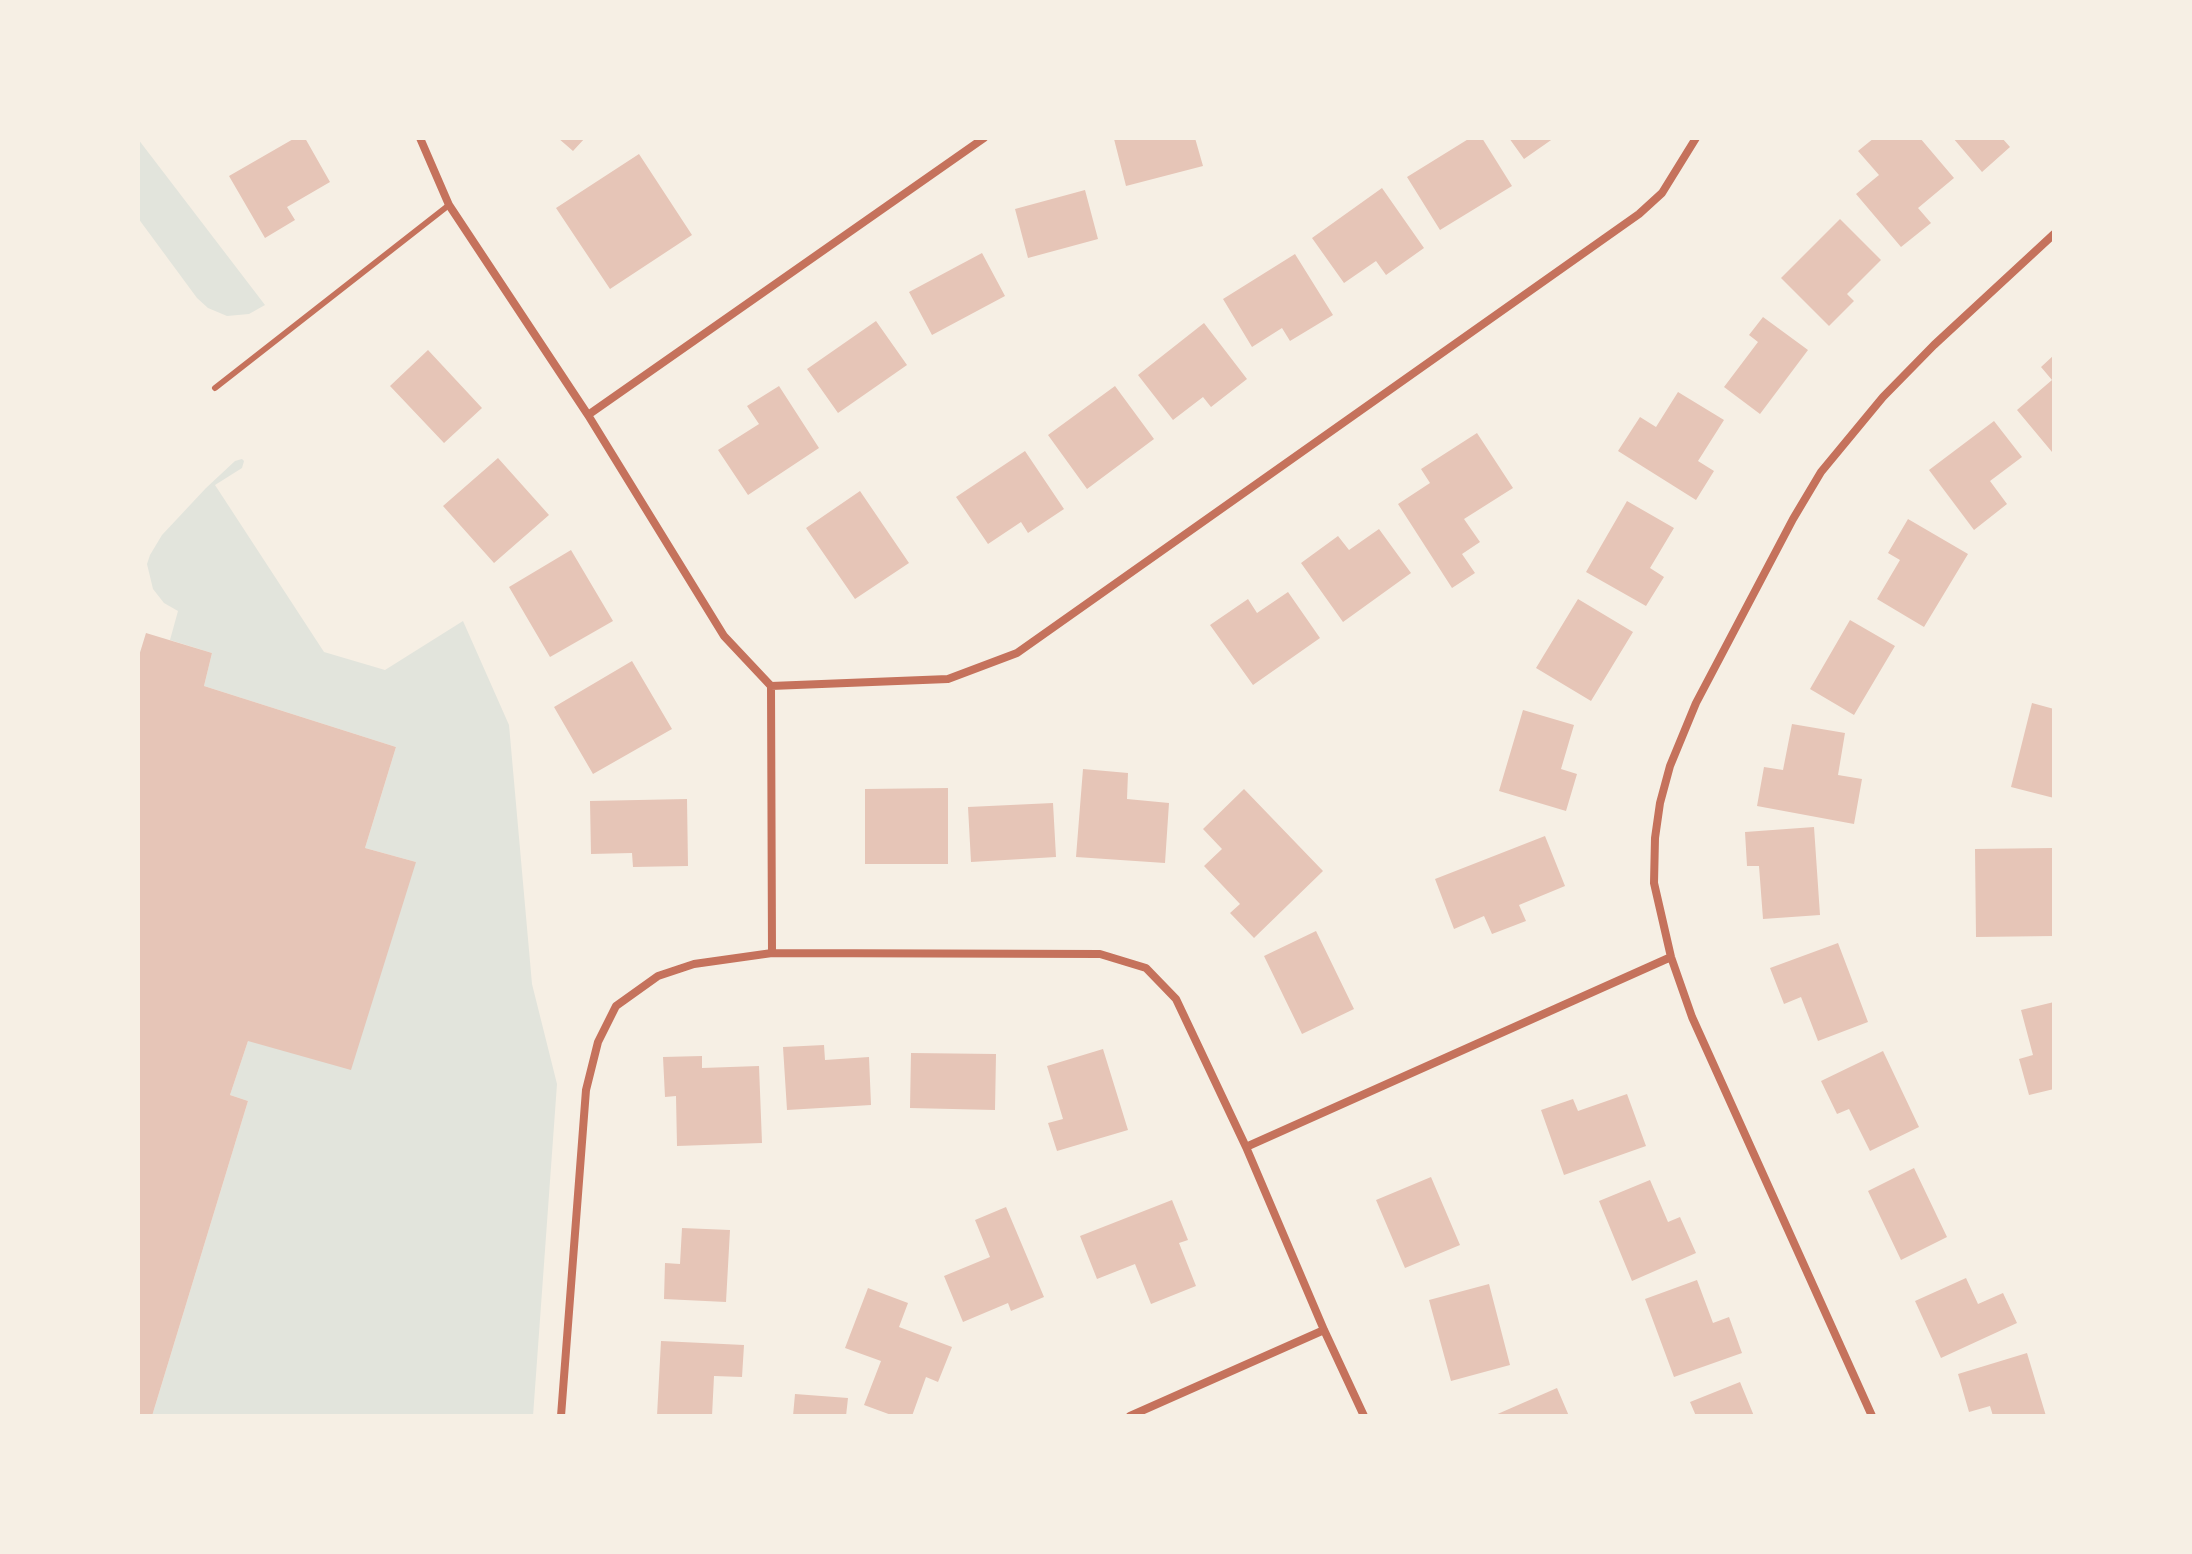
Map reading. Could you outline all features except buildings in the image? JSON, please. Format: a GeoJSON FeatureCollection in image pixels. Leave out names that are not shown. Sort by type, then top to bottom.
{"type":"FeatureCollection","features":[{"type":"Feature","properties":{"kind":"street"},"geometry":{"type":"LineString","coordinates":[[420,138],[449,205],[588,415],[724,636],[771,686],[772,953]]}},
{"type":"Feature","properties":{"kind":"street"},"geometry":{"type":"LineString","coordinates":[[588,415],[984,138]]}},
{"type":"Feature","properties":{"kind":"street"},"geometry":{"type":"LineString","coordinates":[[771,686],[948,679],[1017,653],[1639,214],[1662,193],[1696,138]]}},
{"type":"Feature","properties":{"kind":"street"},"geometry":{"type":"LineString","coordinates":[[1872,1416],[1692,1017],[1671,957],[1654,883],[1655,838],[1670,766],[1696,703],[1821,472],[1883,397],[1934,345],[2054,234]]}},
{"type":"Feature","properties":{"kind":"street"},"geometry":{"type":"LineString","coordinates":[[561,1416],[586,1090],[598,1042],[616,1006],[658,976],[694,964],[772,953],[1100,954],[1146,968],[1176,999],[1246,1147],[1364,1416]]}},
{"type":"Feature","properties":{"kind":"street"},"geometry":{"type":"LineString","coordinates":[[1246,1147],[1671,957]]}},
{"type":"Feature","properties":{"kind":"street"},"geometry":{"type":"LineString","coordinates":[[1130,1416],[1324,1330]]}},
{"type":"Feature","properties":{"kind":"lane"},"geometry":{"type":"LineString","coordinates":[[215,388],[449,205]]}},
{"type":"Feature","properties":{"kind":"shaded area"},"geometry":{"type":"Polygon","coordinates":[[[138,139],[265,305],[249,314],[227,316],[208,308],[197,298],[138,218],[138,139]]]}},
{"type":"Feature","properties":{"kind":"shaded area"},"geometry":{"type":"Polygon","coordinates":[[[242,459],[242,468],[215,485],[324,652],[385,670],[463,621],[509,725],[532,984],[557,1084],[533,1416],[152,1416],[248,1101],[230,1095],[248,1041],[416,862],[365,848],[396,747],[204,686],[212,653],[170,640],[178,611],[164,603],[153,589],[147,564],[150,555],[162,535],[206,488],[235,461],[242,459]]]}}]}
